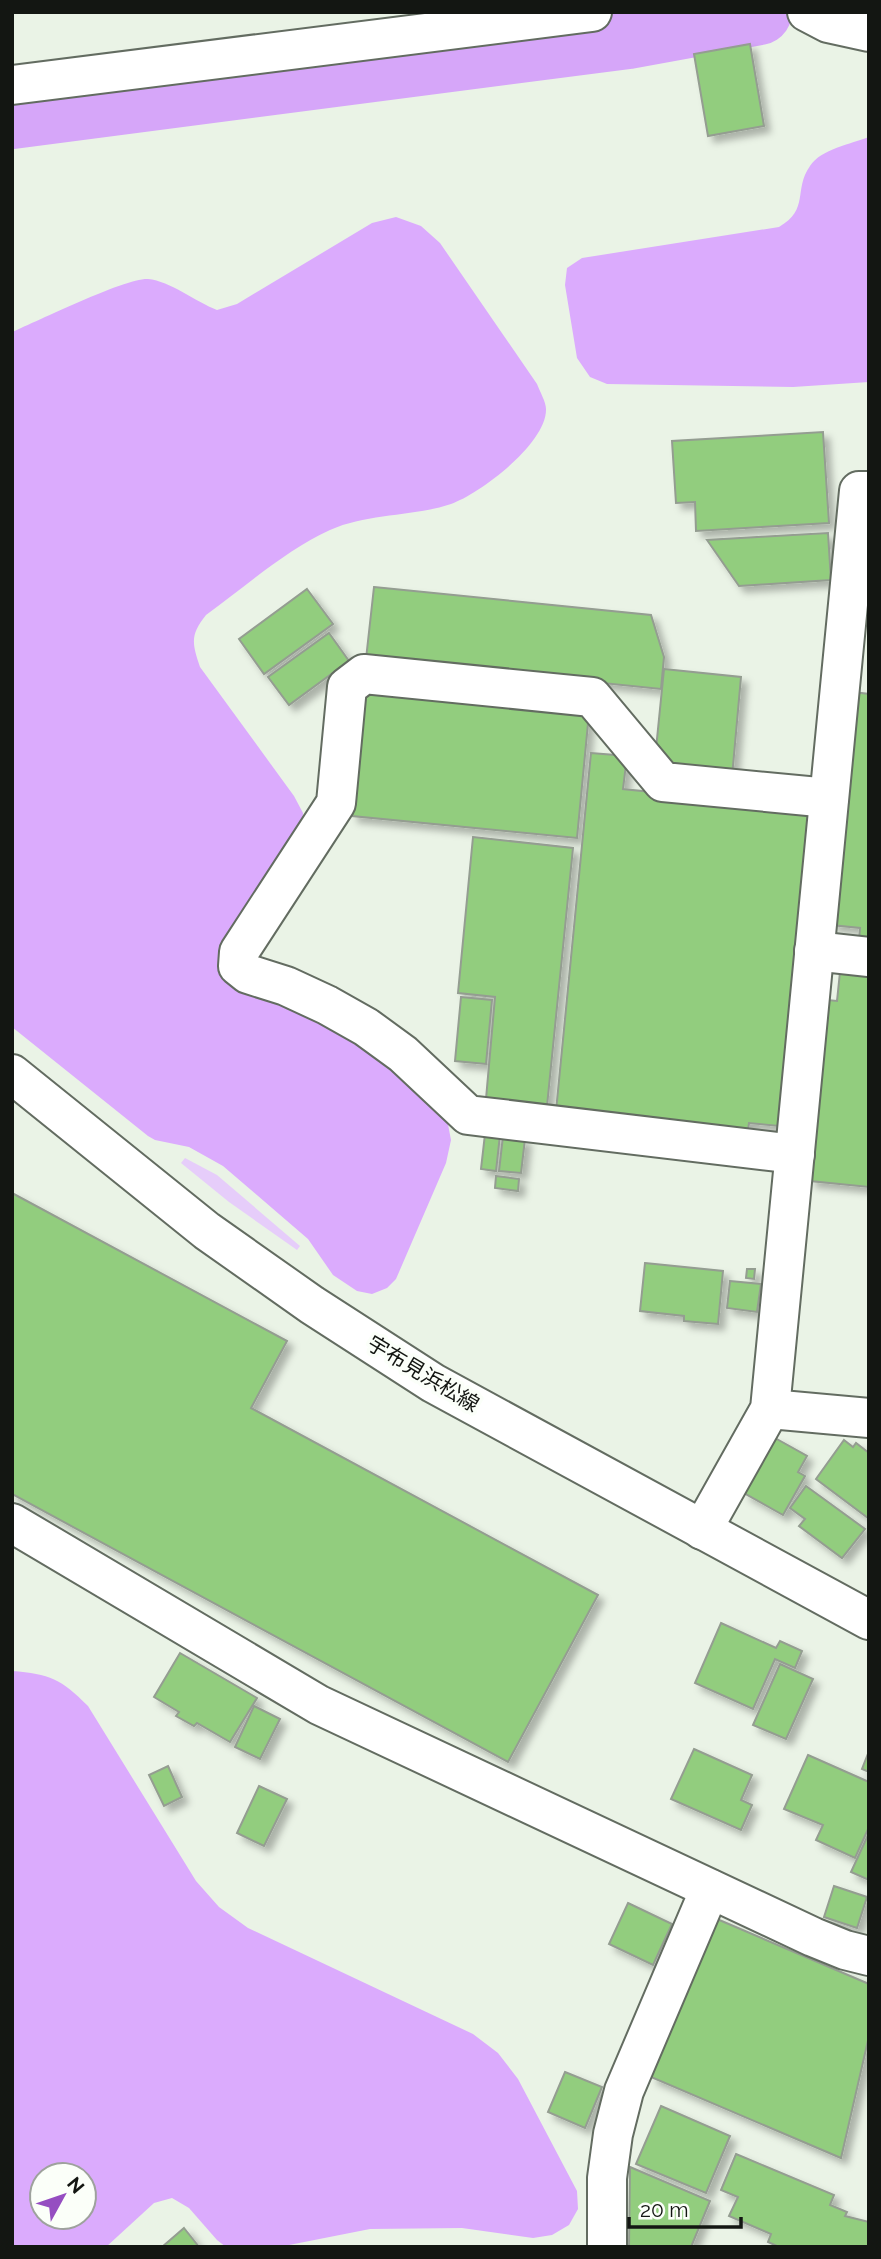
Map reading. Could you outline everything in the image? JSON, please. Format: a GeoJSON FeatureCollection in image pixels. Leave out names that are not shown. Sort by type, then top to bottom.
{"type":"FeatureCollection","features":[{"type":"Feature","properties":{"kind":"street"},"geometry":{"type":"LineString","coordinates":[[12,85],[592,12]]}},
{"type":"Feature","properties":{"kind":"street"},"geometry":{"type":"LineString","coordinates":[[807,12],[828,23],[869,32]]}},
{"type":"Feature","properties":{"kind":"street"},"geometry":{"type":"LineString","coordinates":[[702,1530],[770,1409],[859,491],[869,491]]}},
{"type":"Feature","properties":{"kind":"street"},"geometry":{"type":"LineString","coordinates":[[795,1154],[468,1115],[403,1054],[366,1027],[327,1005],[286,986],[248,974],[237,966],[239,952],[336,803],[347,687],[364,674],[592,697],[663,782],[830,798]]}},
{"type":"Feature","properties":{"kind":"street"},"geometry":{"type":"LineString","coordinates":[[814,951],[869,957]]}},
{"type":"Feature","properties":{"kind":"street","name":"宇布見浜松線"},"geometry":{"type":"LineString","coordinates":[[12,1074],[207,1231],[312,1305],[433,1384],[869,1620]]}},
{"type":"Feature","properties":{"kind":"street"},"geometry":{"type":"LineString","coordinates":[[770,1409],[869,1418]]}},
{"type":"Feature","properties":{"kind":"street"},"geometry":{"type":"LineString","coordinates":[[12,1523],[319,1705],[813,1937],[869,1956]]}},
{"type":"Feature","properties":{"kind":"street"},"geometry":{"type":"LineString","coordinates":[[607,2247],[607,2178],[613,2134],[624,2091],[710,1889]]}},
{"type":"Feature","properties":{"kind":"shaded area"},"geometry":{"type":"Polygon","coordinates":[[[869,137],[869,382],[793,387],[607,384],[590,377],[577,358],[565,285],[567,268],[582,258],[779,227],[795,213],[805,175],[815,160],[829,151],[869,137]]]}},
{"type":"Feature","properties":{"kind":"shaded area"},"geometry":{"type":"Polygon","coordinates":[[[396,217],[421,226],[440,243],[537,384],[546,409],[536,437],[510,466],[494,479],[451,504],[359,521],[314,538],[266,569],[206,615],[197,628],[194,640],[200,667],[294,796],[303,813],[302,830],[228,948],[361,1037],[446,1114],[451,1140],[446,1163],[396,1279],[387,1288],[372,1294],[357,1291],[333,1275],[308,1239],[223,1166],[189,1147],[148,1136],[12,1027],[12,332],[102,292],[148,279],[165,284],[217,310],[237,304],[372,223],[396,217]]]}},
{"type":"Feature","properties":{"kind":"shaded area"},"geometry":{"type":"Polygon","coordinates":[[[185,1158],[217,1175],[300,1246],[297,1250],[229,1202],[181,1163],[185,1158]]]}},
{"type":"Feature","properties":{"kind":"shaded area"},"geometry":{"type":"Polygon","coordinates":[[[12,1671],[46,1676],[62,1684],[88,1706],[196,1881],[219,1907],[248,1928],[473,2034],[498,2053],[518,2079],[577,2191],[578,2209],[569,2225],[552,2235],[533,2238],[462,2228],[370,2229],[279,2247],[226,2247],[189,2208],[172,2198],[154,2203],[106,2247],[12,2247],[12,1671]]]}},
{"type":"Feature","properties":{"kind":"building"},"geometry":{"type":"Polygon","coordinates":[[[750,44],[764,126],[708,136],[694,54],[750,44]]]}},
{"type":"Feature","properties":{"kind":"building"},"geometry":{"type":"Polygon","coordinates":[[[823,432],[829,523],[696,531],[695,502],[676,503],[672,441],[823,432]]]}},
{"type":"Feature","properties":{"kind":"building"},"geometry":{"type":"Polygon","coordinates":[[[828,533],[831,580],[739,586],[707,540],[828,533]]]}},
{"type":"Feature","properties":{"kind":"building"},"geometry":{"type":"Polygon","coordinates":[[[374,587],[651,615],[664,657],[661,689],[366,659],[374,587]]]}},
{"type":"Feature","properties":{"kind":"building"},"geometry":{"type":"Polygon","coordinates":[[[307,589],[333,624],[264,674],[239,639],[307,589]]]}},
{"type":"Feature","properties":{"kind":"building"},"geometry":{"type":"Polygon","coordinates":[[[329,633],[349,661],[289,705],[268,677],[329,633]]]}},
{"type":"Feature","properties":{"kind":"building"},"geometry":{"type":"Polygon","coordinates":[[[664,669],[741,677],[732,777],[675,771],[656,749],[664,669]]]}},
{"type":"Feature","properties":{"kind":"building"},"geometry":{"type":"Polygon","coordinates":[[[364,690],[589,713],[577,838],[352,816],[364,690]]]}},
{"type":"Feature","properties":{"kind":"building"},"geometry":{"type":"Polygon","coordinates":[[[853,692],[869,694],[869,941],[859,940],[860,928],[831,925],[853,692]]]}},
{"type":"Feature","properties":{"kind":"building"},"geometry":{"type":"Polygon","coordinates":[[[591,753],[627,756],[623,789],[781,805],[809,813],[779,1126],[749,1123],[748,1130],[556,1111],[591,753]]]}},
{"type":"Feature","properties":{"kind":"building"},"geometry":{"type":"Polygon","coordinates":[[[473,837],[573,848],[547,1106],[486,1099],[495,997],[458,993],[473,837]]]}},
{"type":"Feature","properties":{"kind":"building"},"geometry":{"type":"Polygon","coordinates":[[[840,972],[869,975],[869,1187],[810,1181],[828,1000],[837,1001],[840,972]]]}},
{"type":"Feature","properties":{"kind":"building"},"geometry":{"type":"Polygon","coordinates":[[[461,997],[492,1000],[486,1064],[455,1061],[461,997]]]}},
{"type":"Feature","properties":{"kind":"building"},"geometry":{"type":"Polygon","coordinates":[[[485,1134],[500,1135],[496,1171],[481,1169],[485,1134]]]}},
{"type":"Feature","properties":{"kind":"building"},"geometry":{"type":"Polygon","coordinates":[[[503,1136],[525,1139],[521,1173],[499,1171],[503,1136]]]}},
{"type":"Feature","properties":{"kind":"building"},"geometry":{"type":"Polygon","coordinates":[[[496,1176],[519,1179],[518,1191],[495,1188],[496,1176]]]}},
{"type":"Feature","properties":{"kind":"building"},"geometry":{"type":"Polygon","coordinates":[[[12,1193],[287,1341],[251,1408],[598,1595],[508,1762],[12,1494],[12,1193]]]}},
{"type":"Feature","properties":{"kind":"building"},"geometry":{"type":"Polygon","coordinates":[[[645,1263],[723,1271],[718,1324],[684,1321],[684,1316],[640,1311],[645,1263]]]}},
{"type":"Feature","properties":{"kind":"building"},"geometry":{"type":"Polygon","coordinates":[[[747,1269],[755,1269],[754,1279],[746,1278],[747,1269]]]}},
{"type":"Feature","properties":{"kind":"building"},"geometry":{"type":"Polygon","coordinates":[[[730,1281],[761,1284],[757,1312],[727,1308],[730,1281]]]}},
{"type":"Feature","properties":{"kind":"building"},"geometry":{"type":"Polygon","coordinates":[[[775,1438],[807,1456],[798,1472],[805,1476],[783,1515],[744,1493],[775,1438]]]}},
{"type":"Feature","properties":{"kind":"building"},"geometry":{"type":"Polygon","coordinates":[[[844,1440],[853,1447],[856,1443],[869,1453],[868,1518],[816,1479],[844,1440]]]}},
{"type":"Feature","properties":{"kind":"building"},"geometry":{"type":"Polygon","coordinates":[[[806,1486],[865,1529],[842,1558],[799,1526],[805,1519],[790,1508],[806,1486]]]}},
{"type":"Feature","properties":{"kind":"building"},"geometry":{"type":"Polygon","coordinates":[[[721,1623],[776,1648],[780,1641],[802,1651],[795,1668],[775,1659],[753,1709],[695,1683],[721,1623]]]}},
{"type":"Feature","properties":{"kind":"building"},"geometry":{"type":"Polygon","coordinates":[[[180,1653],[257,1698],[230,1742],[197,1723],[194,1726],[176,1716],[179,1712],[154,1697],[180,1653]]]}},
{"type":"Feature","properties":{"kind":"building"},"geometry":{"type":"Polygon","coordinates":[[[780,1664],[813,1679],[786,1739],[753,1725],[780,1664]]]}},
{"type":"Feature","properties":{"kind":"building"},"geometry":{"type":"Polygon","coordinates":[[[254,1706],[280,1719],[260,1759],[235,1747],[254,1706]]]}},
{"type":"Feature","properties":{"kind":"building"},"geometry":{"type":"Polygon","coordinates":[[[694,1749],[752,1775],[741,1800],[752,1805],[741,1830],[671,1799],[694,1749]]]}},
{"type":"Feature","properties":{"kind":"building"},"geometry":{"type":"Polygon","coordinates":[[[869,1751],[869,1772],[862,1769],[869,1751]]]}},
{"type":"Feature","properties":{"kind":"building"},"geometry":{"type":"Polygon","coordinates":[[[808,1755],[869,1782],[869,1827],[855,1858],[816,1840],[823,1825],[784,1809],[808,1755]]]}},
{"type":"Feature","properties":{"kind":"building"},"geometry":{"type":"Polygon","coordinates":[[[168,1766],[182,1797],[164,1806],[149,1775],[168,1766]]]}},
{"type":"Feature","properties":{"kind":"building"},"geometry":{"type":"Polygon","coordinates":[[[259,1786],[287,1799],[264,1846],[237,1833],[259,1786]]]}},
{"type":"Feature","properties":{"kind":"building"},"geometry":{"type":"Polygon","coordinates":[[[869,1833],[869,1880],[851,1872],[869,1833]]]}},
{"type":"Feature","properties":{"kind":"building"},"geometry":{"type":"Polygon","coordinates":[[[834,1886],[867,1897],[857,1928],[824,1917],[834,1886]]]}},
{"type":"Feature","properties":{"kind":"building"},"geometry":{"type":"Polygon","coordinates":[[[628,1903],[672,1924],[653,1965],[609,1944],[628,1903]]]}},
{"type":"Feature","properties":{"kind":"building"},"geometry":{"type":"Polygon","coordinates":[[[717,1919],[869,1984],[869,2036],[841,2158],[651,2077],[717,1919]]]}},
{"type":"Feature","properties":{"kind":"building"},"geometry":{"type":"Polygon","coordinates":[[[565,2072],[602,2087],[585,2128],[548,2112],[565,2072]]]}},
{"type":"Feature","properties":{"kind":"building"},"geometry":{"type":"Polygon","coordinates":[[[661,2106],[730,2136],[706,2193],[636,2164],[661,2106]]]}},
{"type":"Feature","properties":{"kind":"building"},"geometry":{"type":"Polygon","coordinates":[[[736,2154],[834,2195],[830,2205],[847,2212],[845,2216],[869,2222],[869,2247],[779,2247],[768,2242],[771,2234],[729,2216],[738,2197],[721,2190],[736,2154]]]}},
{"type":"Feature","properties":{"kind":"building"},"geometry":{"type":"Polygon","coordinates":[[[630,2167],[710,2201],[691,2247],[629,2247],[630,2167]]]}},
{"type":"Feature","properties":{"kind":"building"},"geometry":{"type":"Polygon","coordinates":[[[184,2228],[199,2247],[162,2247],[184,2228]]]}},
{"type":"Feature","properties":{"kind":"waterway"},"geometry":{"type":"LineString","coordinates":[[12,116],[628,36],[759,12]]}}]}
